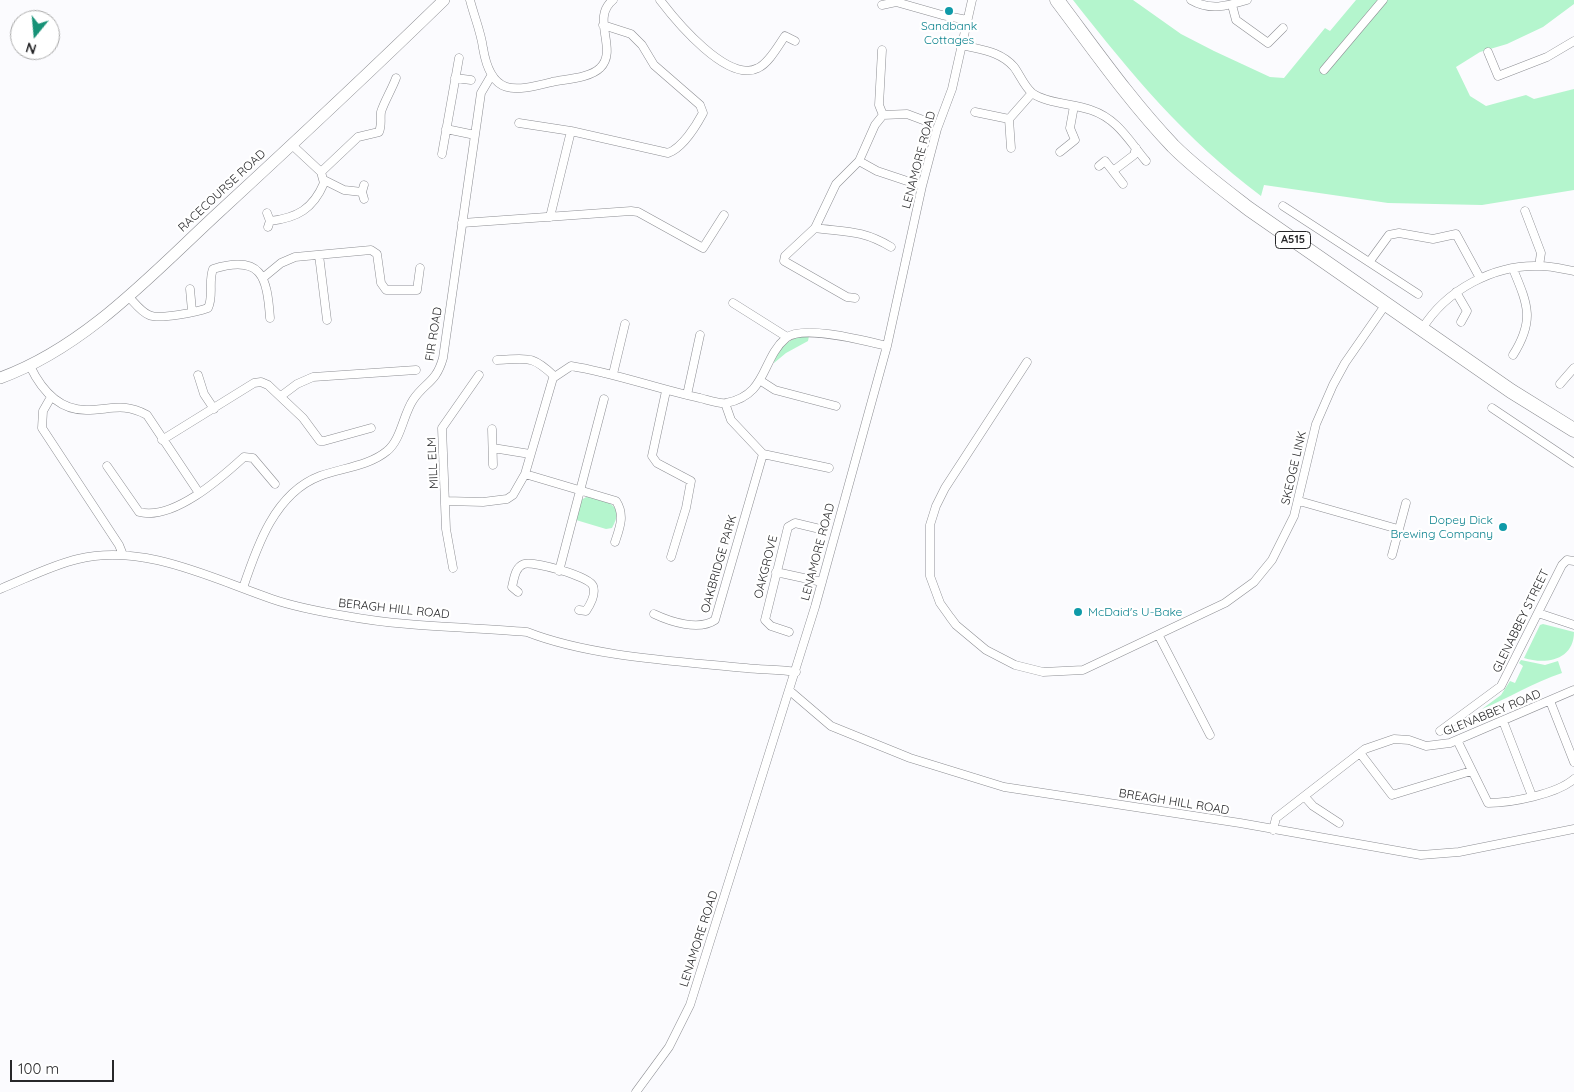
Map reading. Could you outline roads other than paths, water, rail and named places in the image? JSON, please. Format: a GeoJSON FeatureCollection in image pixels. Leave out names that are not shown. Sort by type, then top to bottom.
{"type":"FeatureCollection","features":[{"type":"Feature","properties":{"kind":"highway","name":"A515"},"geometry":{"type":"LineString","coordinates":[[1056,0],[1144,112],[1174,146],[1208,177],[1249,209],[1511,391],[1574,430]]}},
{"type":"Feature","properties":{"kind":"street","name":"RACECOURSE ROAD"},"geometry":{"type":"LineString","coordinates":[[0,378],[30,366],[82,333],[128,296],[292,145],[444,0]]}},
{"type":"Feature","properties":{"kind":"street"},"geometry":{"type":"LineString","coordinates":[[470,0],[483,47],[484,59],[491,76],[506,88],[518,90],[588,74],[600,68],[605,59],[606,45],[603,25],[605,11],[614,0]]}},
{"type":"Feature","properties":{"kind":"street"},"geometry":{"type":"LineString","coordinates":[[660,0],[693,38],[714,57],[738,70],[758,69],[785,36],[796,41]]}},
{"type":"Feature","properties":{"kind":"street","name":"LENAMORE ROAD"},"geometry":{"type":"LineString","coordinates":[[636,1092],[669,1047],[690,1005],[796,672],[887,346],[922,186],[937,129],[952,89],[972,0]]}},
{"type":"Feature","properties":{"kind":"street"},"geometry":{"type":"LineString","coordinates":[[1191,0],[1202,6],[1224,7],[1247,0]]}},
{"type":"Feature","properties":{"kind":"street"},"geometry":{"type":"LineString","coordinates":[[1324,70],[1383,0]]}},
{"type":"Feature","properties":{"kind":"street"},"geometry":{"type":"LineString","coordinates":[[882,5],[896,2],[967,20]]}},
{"type":"Feature","properties":{"kind":"street"},"geometry":{"type":"LineString","coordinates":[[1232,5],[1236,20],[1268,43],[1283,28]]}},
{"type":"Feature","properties":{"kind":"street"},"geometry":{"type":"LineString","coordinates":[[519,123],[571,131],[668,153],[675,150],[699,121],[702,113],[700,105],[654,65],[642,45],[631,34],[603,25]]}},
{"type":"Feature","properties":{"kind":"street"},"geometry":{"type":"LineString","coordinates":[[1488,52],[1498,76],[1547,58],[1574,41]]}},
{"type":"Feature","properties":{"kind":"street"},"geometry":{"type":"LineString","coordinates":[[962,45],[988,50],[1002,58],[1013,66],[1032,93],[1092,110],[1107,117],[1130,137],[1146,161]]}},
{"type":"Feature","properties":{"kind":"street"},"geometry":{"type":"LineString","coordinates":[[882,50],[879,105],[883,115]]}},
{"type":"Feature","properties":{"kind":"street"},"geometry":{"type":"LineString","coordinates":[[442,154],[459,58]]}},
{"type":"Feature","properties":{"kind":"street","name":"FIR ROAD"},"geometry":{"type":"LineString","coordinates":[[243,588],[254,554],[268,526],[297,488],[319,476],[374,460],[389,450],[416,394],[438,374],[443,358],[481,92],[491,76]]}},
{"type":"Feature","properties":{"kind":"street"},"geometry":{"type":"LineString","coordinates":[[321,172],[358,137],[379,132],[381,112],[391,94],[396,78]]}},
{"type":"Feature","properties":{"kind":"street"},"geometry":{"type":"LineString","coordinates":[[456,78],[471,80]]}},
{"type":"Feature","properties":{"kind":"street"},"geometry":{"type":"LineString","coordinates":[[1011,148],[1009,119],[1032,93]]}},
{"type":"Feature","properties":{"kind":"street"},"geometry":{"type":"LineString","coordinates":[[1060,152],[1075,140],[1070,128],[1074,106]]}},
{"type":"Feature","properties":{"kind":"street"},"geometry":{"type":"LineString","coordinates":[[975,112],[1009,119]]}},
{"type":"Feature","properties":{"kind":"street"},"geometry":{"type":"LineString","coordinates":[[855,298],[847,297],[784,261],[785,256],[815,228],[836,184],[859,161],[875,125],[883,115],[907,114],[923,120]]}},
{"type":"Feature","properties":{"kind":"street"},"geometry":{"type":"LineString","coordinates":[[446,129],[475,135]]}},
{"type":"Feature","properties":{"kind":"street"},"geometry":{"type":"LineString","coordinates":[[550,217],[571,131]]}},
{"type":"Feature","properties":{"kind":"street"},"geometry":{"type":"LineString","coordinates":[[268,220],[298,215],[308,208],[318,196],[324,180],[321,172],[292,145]]}},
{"type":"Feature","properties":{"kind":"street"},"geometry":{"type":"LineString","coordinates":[[1113,171],[1134,155],[1136,148]]}},
{"type":"Feature","properties":{"kind":"street"},"geometry":{"type":"LineString","coordinates":[[859,161],[877,171],[922,186]]}},
{"type":"Feature","properties":{"kind":"street"},"geometry":{"type":"LineString","coordinates":[[1099,166],[1106,162],[1123,184]]}},
{"type":"Feature","properties":{"kind":"street"},"geometry":{"type":"LineString","coordinates":[[324,180],[344,190],[363,192]]}},
{"type":"Feature","properties":{"kind":"street"},"geometry":{"type":"LineString","coordinates":[[1283,206],[1418,294]]}},
{"type":"Feature","properties":{"kind":"street"},"geometry":{"type":"LineString","coordinates":[[462,223],[631,211],[638,212],[703,248],[724,215]]}},
{"type":"Feature","properties":{"kind":"street"},"geometry":{"type":"LineString","coordinates":[[1525,211],[1541,253],[1539,266]]}},
{"type":"Feature","properties":{"kind":"street"},"geometry":{"type":"LineString","coordinates":[[815,228],[847,230],[873,238],[891,248]]}},
{"type":"Feature","properties":{"kind":"street"},"geometry":{"type":"LineString","coordinates":[[1370,261],[1389,235],[1399,233],[1432,239],[1456,234],[1480,278]]}},
{"type":"Feature","properties":{"kind":"street"},"geometry":{"type":"LineString","coordinates":[[264,277],[289,259],[375,251],[379,261],[381,282],[386,290],[392,292],[417,290],[420,268]]}},
{"type":"Feature","properties":{"kind":"street"},"geometry":{"type":"LineString","coordinates":[[319,255],[327,320]]}},
{"type":"Feature","properties":{"kind":"street"},"geometry":{"type":"LineString","coordinates":[[128,296],[149,315],[158,317],[208,308],[211,303],[209,278],[213,269],[236,265],[258,271],[264,277],[270,318]]}},
{"type":"Feature","properties":{"kind":"street"},"geometry":{"type":"LineString","coordinates":[[1422,328],[1437,307],[1456,292],[1480,278],[1513,269],[1539,266],[1574,271]]}},
{"type":"Feature","properties":{"kind":"street"},"geometry":{"type":"LineString","coordinates":[[1513,269],[1525,297],[1528,323],[1523,339],[1513,355]]}},
{"type":"Feature","properties":{"kind":"street"},"geometry":{"type":"LineString","coordinates":[[190,289],[192,312]]}},
{"type":"Feature","properties":{"kind":"street"},"geometry":{"type":"LineString","coordinates":[[1456,292],[1467,311],[1461,322]]}},
{"type":"Feature","properties":{"kind":"street"},"geometry":{"type":"LineString","coordinates":[[733,303],[787,338]]}},
{"type":"Feature","properties":{"kind":"street","name":"SKEOGE LINK"},"geometry":{"type":"LineString","coordinates":[[1027,362],[945,488],[936,506],[930,525],[930,576],[940,603],[956,625],[986,650],[1015,665],[1043,672],[1083,670],[1159,636],[1225,603],[1254,582],[1272,560],[1285,537],[1299,501],[1305,468],[1320,415],[1345,363],[1386,304]]}},
{"type":"Feature","properties":{"kind":"street"},"geometry":{"type":"LineString","coordinates":[[613,374],[625,324]]}},
{"type":"Feature","properties":{"kind":"street"},"geometry":{"type":"LineString","coordinates":[[497,360],[532,359],[540,362],[554,376],[570,366],[613,374],[666,391],[725,403],[755,389],[761,381],[773,355],[787,338],[801,333],[815,333],[887,346]]}},
{"type":"Feature","properties":{"kind":"street"},"geometry":{"type":"LineString","coordinates":[[687,395],[700,335]]}},
{"type":"Feature","properties":{"kind":"street"},"geometry":{"type":"LineString","coordinates":[[30,366],[51,397],[67,407],[86,410],[116,407],[136,409],[147,415],[199,493]]}},
{"type":"Feature","properties":{"kind":"street"},"geometry":{"type":"LineString","coordinates":[[1560,384],[1574,368]]}},
{"type":"Feature","properties":{"kind":"street"},"geometry":{"type":"LineString","coordinates":[[281,396],[297,384],[313,377],[416,370]]}},
{"type":"Feature","properties":{"kind":"street"},"geometry":{"type":"LineString","coordinates":[[198,375],[204,394],[214,408]]}},
{"type":"Feature","properties":{"kind":"street","name":"MILL ELM"},"geometry":{"type":"LineString","coordinates":[[453,568],[446,529],[442,428],[479,375]]}},
{"type":"Feature","properties":{"kind":"street","name":"MILL ELM"},"geometry":{"type":"LineString","coordinates":[[446,501],[483,502],[506,499],[519,489],[554,376]]}},
{"type":"Feature","properties":{"kind":"street"},"geometry":{"type":"LineString","coordinates":[[761,381],[775,390],[836,406]]}},
{"type":"Feature","properties":{"kind":"street"},"geometry":{"type":"LineString","coordinates":[[162,440],[254,383],[261,382],[268,385],[304,418],[320,440],[324,441],[371,428]]}},
{"type":"Feature","properties":{"kind":"street"},"geometry":{"type":"LineString","coordinates":[[666,391],[652,456],[657,463],[691,481],[686,508],[671,557]]}},
{"type":"Feature","properties":{"kind":"street"},"geometry":{"type":"LineString","coordinates":[[51,397],[43,411],[42,428],[119,545],[123,555]]}},
{"type":"Feature","properties":{"kind":"street"},"geometry":{"type":"LineString","coordinates":[[559,570],[604,399]]}},
{"type":"Feature","properties":{"kind":"street"},"geometry":{"type":"LineString","coordinates":[[725,403],[731,420],[763,454],[829,468]]}},
{"type":"Feature","properties":{"kind":"street"},"geometry":{"type":"LineString","coordinates":[[1492,419],[1494,410],[1574,463]]}},
{"type":"Feature","properties":{"kind":"street"},"geometry":{"type":"LineString","coordinates":[[492,429],[493,465]]}},
{"type":"Feature","properties":{"kind":"street"},"geometry":{"type":"LineString","coordinates":[[493,448],[530,454]]}},
{"type":"Feature","properties":{"kind":"street","name":"OAKBRIDGE PARK"},"geometry":{"type":"LineString","coordinates":[[654,614],[668,620],[692,624],[706,625],[715,620],[763,454]]}},
{"type":"Feature","properties":{"kind":"street"},"geometry":{"type":"LineString","coordinates":[[108,466],[139,512],[146,514],[173,507],[199,493],[220,479],[244,457],[253,458],[275,484]]}},
{"type":"Feature","properties":{"kind":"street"},"geometry":{"type":"LineString","coordinates":[[525,474],[616,500],[621,509],[621,521],[615,542]]}},
{"type":"Feature","properties":{"kind":"street"},"geometry":{"type":"LineString","coordinates":[[1299,501],[1398,529]]}},
{"type":"Feature","properties":{"kind":"street"},"geometry":{"type":"LineString","coordinates":[[1392,554],[1406,503]]}},
{"type":"Feature","properties":{"kind":"street","name":"OAKGROVE"},"geometry":{"type":"LineString","coordinates":[[789,632],[771,626],[765,620],[788,527],[794,523],[820,530]]}},
{"type":"Feature","properties":{"kind":"street","name":"BERAGH HILL ROAD"},"geometry":{"type":"LineString","coordinates":[[0,589],[77,559],[123,555],[160,561],[274,599],[345,616],[394,622],[527,632],[547,640],[582,648],[683,661],[796,672]]}},
{"type":"Feature","properties":{"kind":"street","name":"GLENABBEY STREET"},"geometry":{"type":"LineString","coordinates":[[1440,731],[1501,686],[1562,565],[1567,560],[1574,561]]}},
{"type":"Feature","properties":{"kind":"street"},"geometry":{"type":"LineString","coordinates":[[518,592],[512,587],[514,576],[519,567],[524,564],[531,563],[559,570],[588,580],[593,585],[594,593],[589,606],[586,611],[579,610]]}},
{"type":"Feature","properties":{"kind":"street"},"geometry":{"type":"LineString","coordinates":[[776,572],[822,582]]}},
{"type":"Feature","properties":{"kind":"street"},"geometry":{"type":"LineString","coordinates":[[1538,614],[1574,625]]}},
{"type":"Feature","properties":{"kind":"street"},"geometry":{"type":"LineString","coordinates":[[1159,636],[1210,735]]}},
{"type":"Feature","properties":{"kind":"street","name":"GLENABBEY ROAD"},"geometry":{"type":"LineString","coordinates":[[1272,830],[1276,818],[1306,797],[1360,752],[1394,739],[1409,740],[1433,747],[1457,740],[1574,690]]}},
{"type":"Feature","properties":{"kind":"street","name":"BREAGH HILL ROAD"},"geometry":{"type":"LineString","coordinates":[[790,691],[831,726],[910,758],[1004,786],[1421,855],[1459,852],[1574,829]]}},
{"type":"Feature","properties":{"kind":"street"},"geometry":{"type":"LineString","coordinates":[[1550,701],[1574,762]]}},
{"type":"Feature","properties":{"kind":"street"},"geometry":{"type":"LineString","coordinates":[[1502,721],[1532,796]]}},
{"type":"Feature","properties":{"kind":"street"},"geometry":{"type":"LineString","coordinates":[[1457,740],[1488,803],[1532,796],[1561,787],[1574,779]]}},
{"type":"Feature","properties":{"kind":"street"},"geometry":{"type":"LineString","coordinates":[[1360,752],[1392,795],[1471,771]]}},
{"type":"Feature","properties":{"kind":"street"},"geometry":{"type":"LineString","coordinates":[[1306,797],[1313,806],[1339,823]]}},
{"type":"Feature","properties":{"kind":"place","name":"Sandbank Cottages"},"geometry":{"type":"Point","coordinates":[949,11]}},
{"type":"Feature","properties":{"kind":"place","name":"Dopey Dick Brewing Company"},"geometry":{"type":"Point","coordinates":[1503,527]}},
{"type":"Feature","properties":{"kind":"place","name":"McDaid's U-Bake"},"geometry":{"type":"Point","coordinates":[1078,612]}}]}
